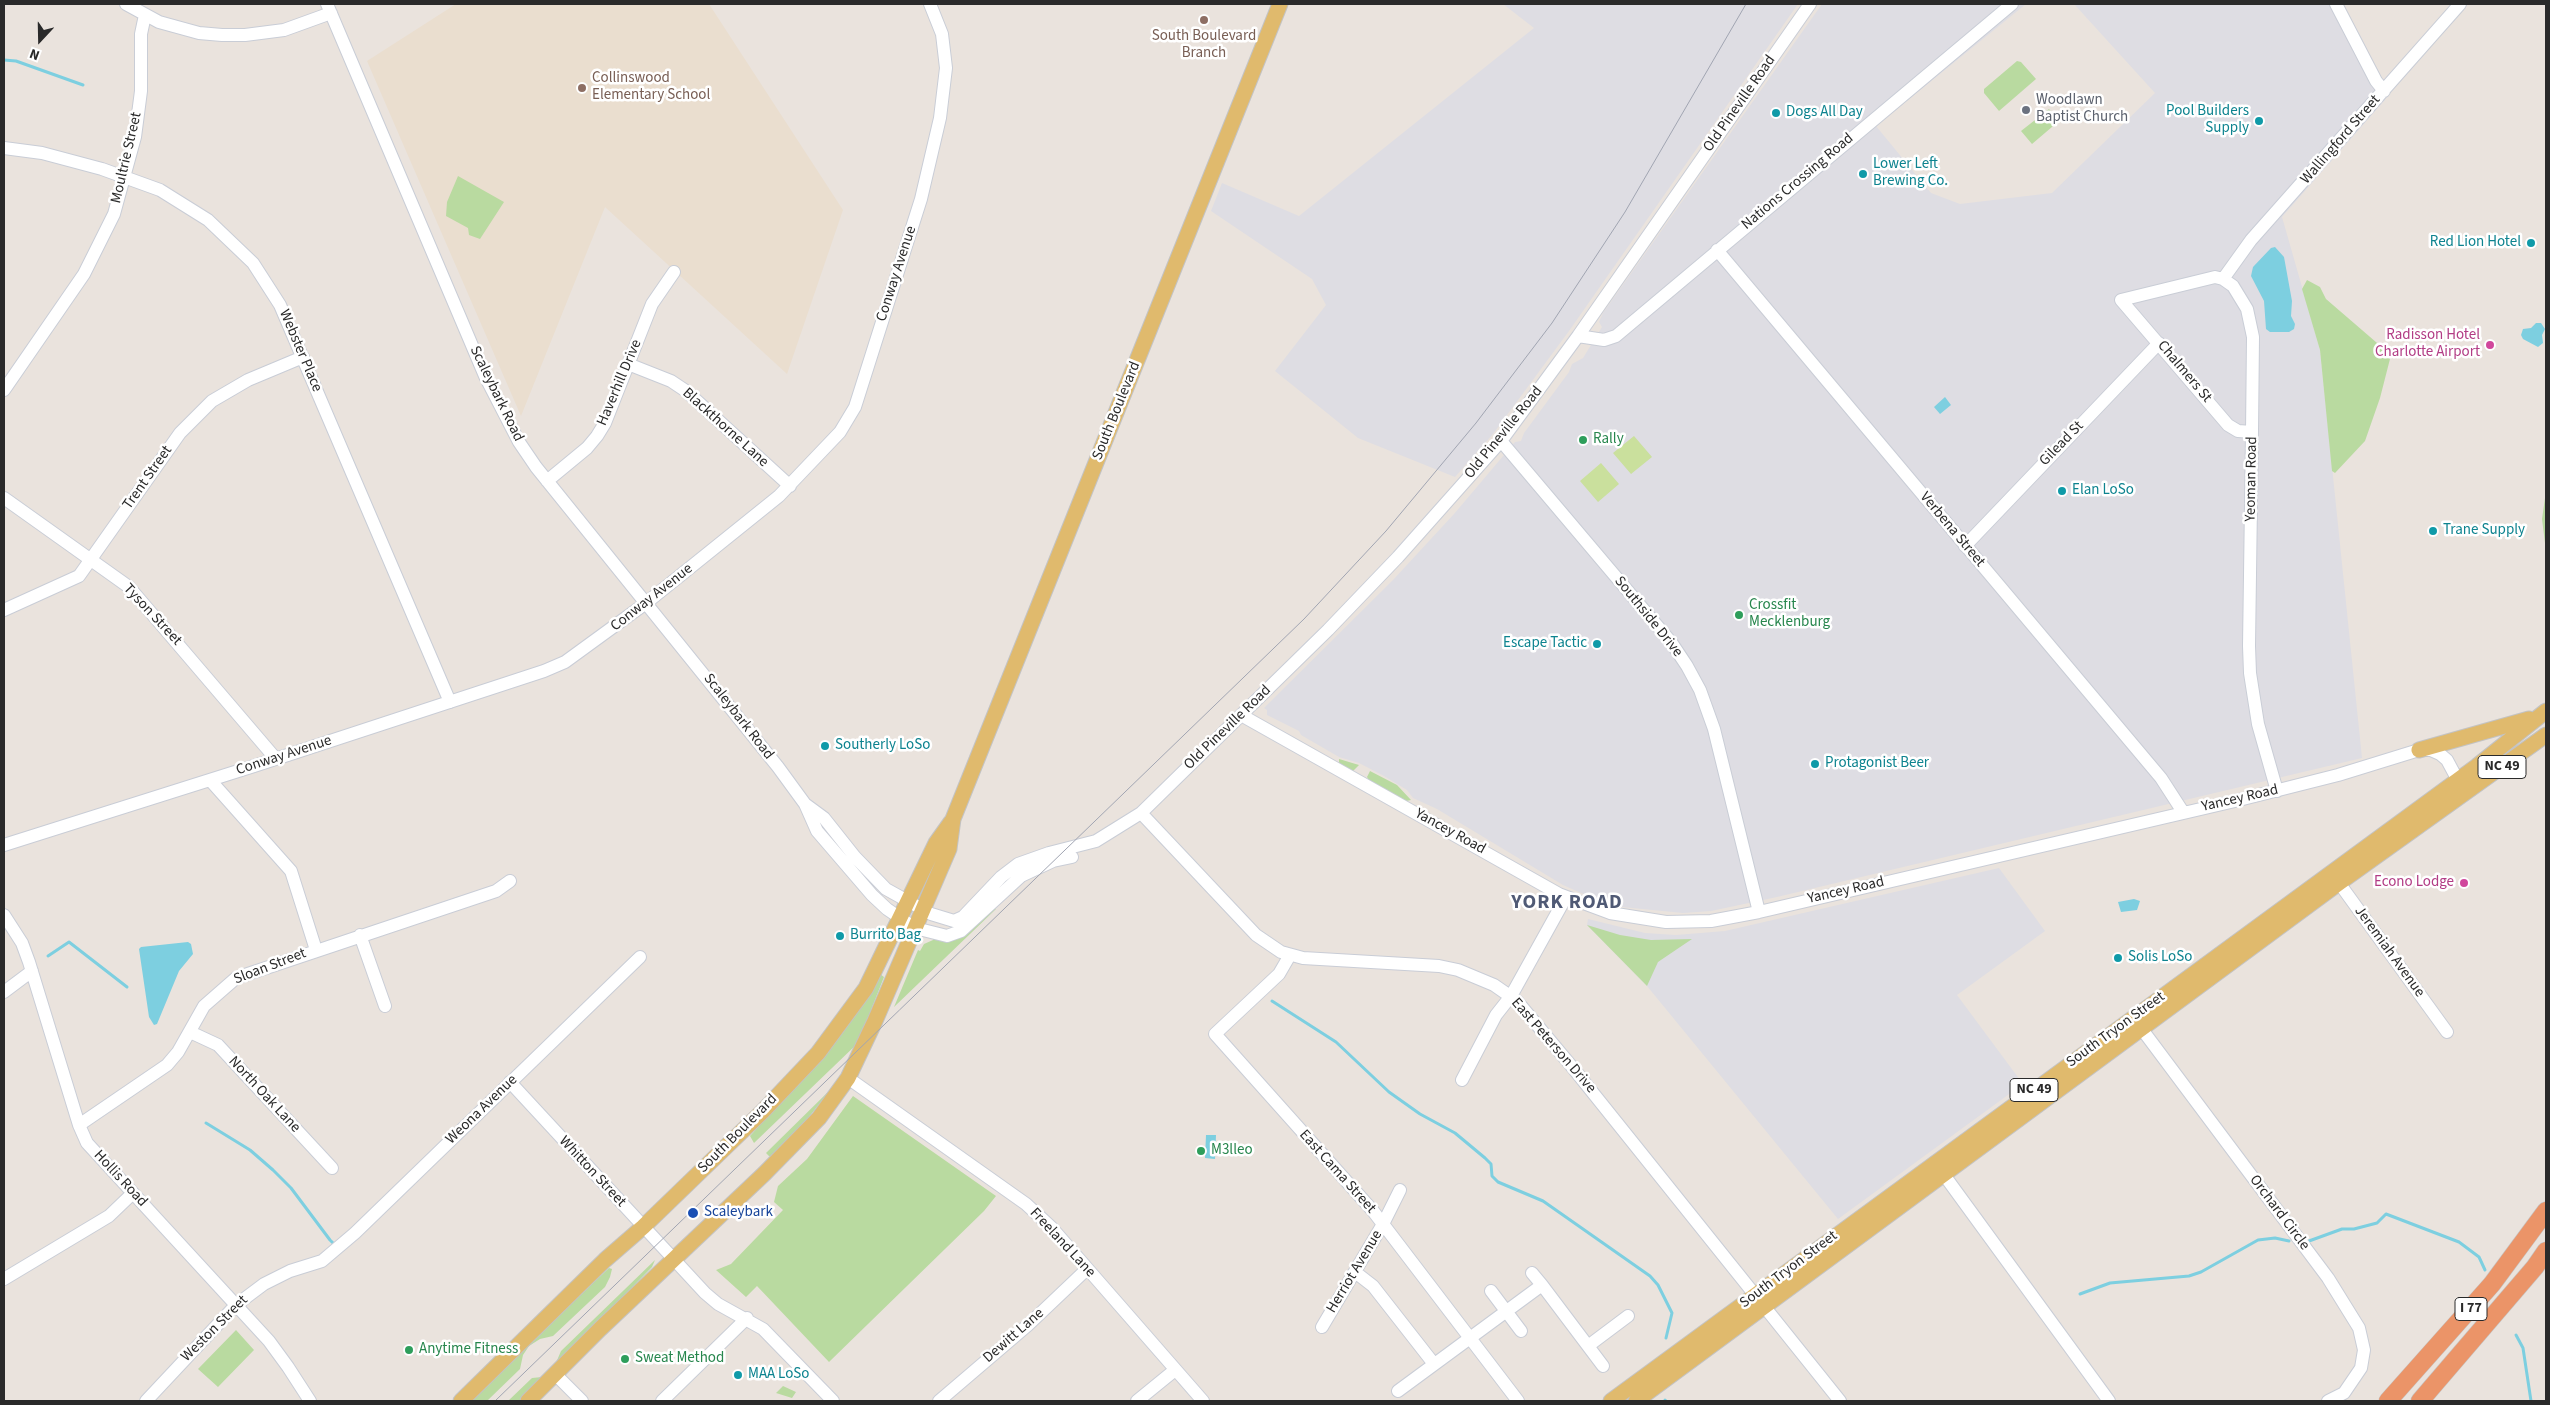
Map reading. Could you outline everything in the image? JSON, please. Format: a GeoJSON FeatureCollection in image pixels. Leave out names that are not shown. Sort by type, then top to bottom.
{"type":"FeatureCollection","features":[{"type":"Feature","properties":{"kind":"highway","name":"I 77"},"geometry":{"type":"LineString","coordinates":[[2388,1401],[2492,1284],[2546,1211]]}},
{"type":"Feature","properties":{"kind":"highway","name":"I 77"},"geometry":{"type":"LineString","coordinates":[[2420,1401],[2529,1274],[2546,1251]]}},
{"type":"Feature","properties":{"kind":"main road","name":"South Boulevard"},"geometry":{"type":"LineString","coordinates":[[528,1401],[794,1144],[819,1118],[848,1078],[875,1021],[949,849],[954,819],[1280,4]]}},
{"type":"Feature","properties":{"kind":"main road"},"geometry":{"type":"LineString","coordinates":[[2419,750],[2520,722],[2544,712]]}},
{"type":"Feature","properties":{"kind":"main road","name":"South Tryon Street"},"geometry":{"type":"LineString","coordinates":[[2461,787],[2544,712]]}},
{"type":"Feature","properties":{"kind":"main road","name":"South Tryon Street"},"geometry":{"type":"LineString","coordinates":[[1636,1401],[1759,1300],[1935,1162],[2461,787],[2546,734]]}},
{"type":"Feature","properties":{"kind":"main road","name":"South Boulevard"},"geometry":{"type":"LineString","coordinates":[[461,1401],[605,1260],[643,1227],[763,1111],[818,1052],[866,988],[936,843],[954,819]]}},
{"type":"Feature","properties":{"kind":"main road","name":"South Tryon Street"},"geometry":{"type":"LineString","coordinates":[[1611,1401],[1944,1174],[2141,1028],[2335,877]]}},
{"type":"Feature","properties":{"kind":"street"},"geometry":{"type":"LineString","coordinates":[[126,4],[160,22],[199,33],[245,35],[284,30],[329,8]]}},
{"type":"Feature","properties":{"kind":"street","name":"Conway Avenue"},"geometry":{"type":"LineString","coordinates":[[4,845],[276,759],[544,671],[565,662],[646,603],[790,486],[840,432],[855,407],[921,199],[940,118],[946,68],[942,34],[930,4]]}},
{"type":"Feature","properties":{"kind":"street","name":"Old Pineville Road"},"geometry":{"type":"LineString","coordinates":[[923,910],[942,919],[954,921],[963,917],[1001,877],[1018,864],[1049,853],[1096,841],[1141,813],[1398,557],[1501,441],[1578,336],[1810,4]]}},
{"type":"Feature","properties":{"kind":"street","name":"Nations Crossing Road"},"geometry":{"type":"LineString","coordinates":[[1578,336],[1610,340],[2012,4]]}},
{"type":"Feature","properties":{"kind":"street"},"geometry":{"type":"LineString","coordinates":[[2336,4],[2376,81],[2384,91]]}},
{"type":"Feature","properties":{"kind":"street","name":"Wallingford Street"},"geometry":{"type":"LineString","coordinates":[[2223,279],[2251,240],[2460,4]]}},
{"type":"Feature","properties":{"kind":"street","name":"Scaleybark Road"},"geometry":{"type":"LineString","coordinates":[[329,8],[486,376],[514,433],[547,481],[805,804],[817,832],[872,895],[900,919],[915,928]]}},
{"type":"Feature","properties":{"kind":"street","name":"Moultrie Street"},"geometry":{"type":"LineString","coordinates":[[4,390],[84,274],[114,214],[126,177],[140,107],[141,34],[145,15]]}},
{"type":"Feature","properties":{"kind":"street","name":"Webster Place"},"geometry":{"type":"LineString","coordinates":[[4,148],[42,153],[126,177],[155,188],[184,203],[208,220],[240,249],[268,283],[280,305],[450,702]]}},
{"type":"Feature","properties":{"kind":"street","name":"Verbena Street"},"geometry":{"type":"LineString","coordinates":[[1717,250],[2161,778],[2183,812]]}},
{"type":"Feature","properties":{"kind":"street","name":"Haverhill Drive"},"geometry":{"type":"LineString","coordinates":[[547,481],[587,448],[597,436],[652,304],[674,272]]}},
{"type":"Feature","properties":{"kind":"street","name":"Chalmers St"},"geometry":{"type":"LineString","coordinates":[[2223,279],[2203,279],[2122,300],[2228,425],[2238,431],[2252,432]]}},
{"type":"Feature","properties":{"kind":"street","name":"Yeoman Road"},"geometry":{"type":"LineString","coordinates":[[2223,279],[2234,286],[2240,294],[2250,320],[2253,337],[2250,673],[2258,724],[2277,790]]}},
{"type":"Feature","properties":{"kind":"street","name":"Gilead St"},"geometry":{"type":"LineString","coordinates":[[1965,546],[2159,343]]}},
{"type":"Feature","properties":{"kind":"street","name":"Trent Street"},"geometry":{"type":"LineString","coordinates":[[4,610],[79,576],[180,433],[205,407],[230,389],[303,358]]}},
{"type":"Feature","properties":{"kind":"street","name":"Blackthorne Lane"},"geometry":{"type":"LineString","coordinates":[[628,364],[671,381],[686,391],[790,486]]}},
{"type":"Feature","properties":{"kind":"street","name":"Southside Drive"},"geometry":{"type":"LineString","coordinates":[[1501,441],[1671,642],[1687,666],[1700,690],[1714,729],[1759,912]]}},
{"type":"Feature","properties":{"kind":"street","name":"Tyson Street"},"geometry":{"type":"LineString","coordinates":[[4,498],[129,587],[147,605],[276,759]]}},
{"type":"Feature","properties":{"kind":"street","name":"Yancey Road"},"geometry":{"type":"LineString","coordinates":[[1241,715],[1566,897],[1610,913],[1666,922],[1711,920],[1759,912],[2277,790],[2419,750]]}},
{"type":"Feature","properties":{"kind":"street"},"geometry":{"type":"LineString","coordinates":[[2419,750],[2431,750],[2447,760],[2461,787]]}},
{"type":"Feature","properties":{"kind":"street"},"geometry":{"type":"LineString","coordinates":[[210,780],[290,871],[316,950]]}},
{"type":"Feature","properties":{"kind":"street","name":"Scaleybark Road"},"geometry":{"type":"LineString","coordinates":[[805,804],[824,818],[855,857],[886,889],[923,910]]}},
{"type":"Feature","properties":{"kind":"street","name":"Old Pineville Road"},"geometry":{"type":"LineString","coordinates":[[915,928],[947,936],[960,931],[1020,876],[1053,861],[1089,852],[1115,841],[1134,827],[1141,813]]}},
{"type":"Feature","properties":{"kind":"street","name":"East Peterson Drive"},"geometry":{"type":"LineString","coordinates":[[1141,813],[1256,935],[1268,945],[1290,955],[1303,958],[1439,966],[1476,976],[1511,996],[1542,1029],[1840,1401]]}},
{"type":"Feature","properties":{"kind":"street","name":"Jeremiah Avenue"},"geometry":{"type":"LineString","coordinates":[[2335,877],[2447,1032]]}},
{"type":"Feature","properties":{"kind":"street","name":"Sloan Street"},"geometry":{"type":"LineString","coordinates":[[79,1125],[156,1075],[178,1052],[204,1006],[236,978],[496,891],[510,881]]}},
{"type":"Feature","properties":{"kind":"street"},"geometry":{"type":"LineString","coordinates":[[1462,1080],[1496,1015],[1511,996],[1566,897]]}},
{"type":"Feature","properties":{"kind":"street","name":"Hollis Road"},"geometry":{"type":"LineString","coordinates":[[4,915],[22,943],[79,1125],[91,1149],[279,1354],[310,1401]]}},
{"type":"Feature","properties":{"kind":"street"},"geometry":{"type":"LineString","coordinates":[[360,935],[385,1006]]}},
{"type":"Feature","properties":{"kind":"street","name":"East Cama Street"},"geometry":{"type":"LineString","coordinates":[[1290,955],[1279,974],[1216,1034],[1383,1224],[1518,1401]]}},
{"type":"Feature","properties":{"kind":"street","name":"Weona Avenue"},"geometry":{"type":"LineString","coordinates":[[322,1261],[412,1180],[510,1082],[640,957]]}},
{"type":"Feature","properties":{"kind":"street"},"geometry":{"type":"LineString","coordinates":[[4,992],[32,971]]}},
{"type":"Feature","properties":{"kind":"street","name":"Orchard Circle"},"geometry":{"type":"LineString","coordinates":[[2141,1028],[2328,1278],[2359,1328],[2364,1350],[2361,1368],[2344,1393],[2328,1401]]}},
{"type":"Feature","properties":{"kind":"street","name":"North Oak Lane"},"geometry":{"type":"LineString","coordinates":[[190,1032],[218,1045],[332,1168]]}},
{"type":"Feature","properties":{"kind":"street","name":"Freeland Lane"},"geometry":{"type":"LineString","coordinates":[[848,1078],[926,1131],[1026,1204],[1052,1228],[1203,1401]]}},
{"type":"Feature","properties":{"kind":"street","name":"Whitton Street"},"geometry":{"type":"LineString","coordinates":[[510,1082],[711,1298],[763,1329],[833,1401]]}},
{"type":"Feature","properties":{"kind":"street"},"geometry":{"type":"LineString","coordinates":[[1935,1162],[2109,1401]]}},
{"type":"Feature","properties":{"kind":"street","name":"Herriot Avenue"},"geometry":{"type":"LineString","coordinates":[[1322,1327],[1383,1224],[1400,1190]]}},
{"type":"Feature","properties":{"kind":"street"},"geometry":{"type":"LineString","coordinates":[[4,1279],[109,1216],[133,1194]]}},
{"type":"Feature","properties":{"kind":"street","name":"Weston Street"},"geometry":{"type":"LineString","coordinates":[[146,1401],[236,1305],[264,1284],[290,1271],[322,1261]]}},
{"type":"Feature","properties":{"kind":"street","name":"Dewitt Lane"},"geometry":{"type":"LineString","coordinates":[[939,1401],[1028,1325],[1087,1269]]}},
{"type":"Feature","properties":{"kind":"street"},"geometry":{"type":"LineString","coordinates":[[1355,1272],[1373,1286],[1434,1364]]}},
{"type":"Feature","properties":{"kind":"street"},"geometry":{"type":"LineString","coordinates":[[1532,1272],[1603,1366]]}},
{"type":"Feature","properties":{"kind":"street"},"geometry":{"type":"LineString","coordinates":[[1398,1391],[1542,1285]]}},
{"type":"Feature","properties":{"kind":"street"},"geometry":{"type":"LineString","coordinates":[[1492,1291],[1521,1331]]}},
{"type":"Feature","properties":{"kind":"street"},"geometry":{"type":"LineString","coordinates":[[1588,1346],[1628,1316]]}},
{"type":"Feature","properties":{"kind":"street"},"geometry":{"type":"LineString","coordinates":[[662,1401],[747,1318]]}},
{"type":"Feature","properties":{"kind":"street"},"geometry":{"type":"LineString","coordinates":[[1137,1401],[1175,1370]]}},
{"type":"Feature","properties":{"kind":"street"},"geometry":{"type":"LineString","coordinates":[[555,1374],[582,1401]]}},
{"type":"Feature","properties":{"kind":"shaded area"},"geometry":{"type":"Polygon","coordinates":[[[456,4],[709,4],[843,210],[787,374],[605,207],[521,416],[367,61],[456,4]]]}},
{"type":"Feature","properties":{"kind":"shaded area"},"geometry":{"type":"Polygon","coordinates":[[[1503,4],[1798,4],[1569,331],[1493,434],[1455,477],[1358,438],[1275,371],[1326,305],[1312,279],[1211,211],[1222,183],[1299,216],[1534,28],[1503,4]]]}},
{"type":"Feature","properties":{"kind":"shaded area"},"geometry":{"type":"Polygon","coordinates":[[[1822,4],[2026,4],[1876,126],[1931,193],[1960,204],[2052,193],[2155,93],[2074,4],[2337,4],[2385,100],[2282,217],[2320,350],[2362,758],[1777,897],[1711,911],[1683,913],[1622,907],[1597,900],[1563,885],[1437,809],[1413,798],[1407,790],[1384,776],[1359,763],[1339,757],[1301,735],[1299,731],[1267,715],[1267,710],[1264,708],[1393,580],[1454,514],[1515,442],[1521,441],[1524,433],[1569,372],[1572,364],[1583,358],[1602,327],[1599,322],[1603,313],[1822,4]]]}},
{"type":"Feature","properties":{"kind":"shaded area"},"geometry":{"type":"Polygon","coordinates":[[[1999,868],[2045,931],[1957,995],[2023,1084],[1838,1219],[1647,986],[1587,925],[1588,919],[1645,933],[1676,935],[1725,931],[1999,868]]]}},
{"type":"Feature","properties":{"kind":"green space"},"geometry":{"type":"Polygon","coordinates":[[[2017,61],[2021,62],[2036,79],[1999,111],[1984,93],[1984,89],[2017,61]]]}},
{"type":"Feature","properties":{"kind":"green space"},"geometry":{"type":"Polygon","coordinates":[[[2049,109],[2059,121],[2032,144],[2021,131],[2049,109]]]}},
{"type":"Feature","properties":{"kind":"green space"},"geometry":{"type":"Polygon","coordinates":[[[458,176],[504,202],[480,239],[469,235],[468,228],[446,216],[447,202],[458,176]]]}},
{"type":"Feature","properties":{"kind":"green space"},"geometry":{"type":"Polygon","coordinates":[[[2307,280],[2320,287],[2326,299],[2391,355],[2380,398],[2365,441],[2335,473],[2332,471],[2320,350],[2302,289],[2307,280]]]}},
{"type":"Feature","properties":{"kind":"green space"},"geometry":{"type":"Polygon","coordinates":[[[1634,436],[1652,457],[1631,474],[1613,453],[1634,436]]]}},
{"type":"Feature","properties":{"kind":"green space"},"geometry":{"type":"Polygon","coordinates":[[[1601,463],[1619,484],[1598,502],[1580,481],[1601,463]]]}},
{"type":"Feature","properties":{"kind":"green space"},"geometry":{"type":"Polygon","coordinates":[[[2546,491],[2546,551],[2542,519],[2546,491]]]}},
{"type":"Feature","properties":{"kind":"green space"},"geometry":{"type":"Polygon","coordinates":[[[1339,759],[1359,765],[1353,771],[1339,763],[1339,759]]]}},
{"type":"Feature","properties":{"kind":"green space"},"geometry":{"type":"Polygon","coordinates":[[[1370,771],[1397,785],[1411,800],[1406,801],[1369,780],[1367,777],[1370,771]]]}},
{"type":"Feature","properties":{"kind":"green space"},"geometry":{"type":"Polygon","coordinates":[[[992,908],[996,909],[894,1007],[918,950],[920,951],[924,944],[933,940],[934,937],[992,908]]]}},
{"type":"Feature","properties":{"kind":"green space"},"geometry":{"type":"Polygon","coordinates":[[[1587,925],[1620,935],[1651,940],[1692,939],[1658,962],[1647,986],[1587,925]]]}},
{"type":"Feature","properties":{"kind":"green space"},"geometry":{"type":"Polygon","coordinates":[[[880,974],[884,977],[858,1043],[754,1143],[750,1136],[833,1043],[853,1018],[880,974]]]}},
{"type":"Feature","properties":{"kind":"green space"},"geometry":{"type":"Polygon","coordinates":[[[831,1089],[797,1132],[771,1157],[769,1156],[766,1153],[831,1089]]]}},
{"type":"Feature","properties":{"kind":"green space"},"geometry":{"type":"Polygon","coordinates":[[[853,1096],[996,1196],[984,1211],[829,1362],[757,1286],[746,1297],[716,1270],[731,1264],[783,1210],[774,1202],[778,1186],[807,1159],[853,1096]]]}},
{"type":"Feature","properties":{"kind":"green space"},"geometry":{"type":"Polygon","coordinates":[[[655,1260],[652,1267],[521,1401],[508,1401],[532,1378],[542,1377],[555,1365],[561,1351],[655,1260]]]}},
{"type":"Feature","properties":{"kind":"green space"},"geometry":{"type":"Polygon","coordinates":[[[609,1268],[612,1269],[605,1287],[553,1336],[540,1339],[529,1346],[523,1355],[520,1369],[487,1401],[468,1401],[609,1268]]]}},
{"type":"Feature","properties":{"kind":"green space"},"geometry":{"type":"Polygon","coordinates":[[[236,1330],[254,1350],[218,1387],[198,1369],[236,1330]]]}},
{"type":"Feature","properties":{"kind":"green space"},"geometry":{"type":"Polygon","coordinates":[[[783,1386],[796,1392],[792,1398],[776,1393],[783,1386]]]}},
{"type":"Feature","properties":{"kind":"water"},"geometry":{"type":"Polygon","coordinates":[[[2275,247],[2284,257],[2292,301],[2291,316],[2295,324],[2294,329],[2289,332],[2270,332],[2266,329],[2264,301],[2251,276],[2253,267],[2271,248],[2275,247]]]}},
{"type":"Feature","properties":{"kind":"water"},"geometry":{"type":"Polygon","coordinates":[[[2536,323],[2541,323],[2545,329],[2542,335],[2543,343],[2538,347],[2523,339],[2521,335],[2523,329],[2531,328],[2536,323]]]}},
{"type":"Feature","properties":{"kind":"water"},"geometry":{"type":"Polygon","coordinates":[[[1945,397],[1951,405],[1940,414],[1934,407],[1945,397]]]}},
{"type":"Feature","properties":{"kind":"water"},"geometry":{"type":"Polygon","coordinates":[[[2134,899],[2140,901],[2137,910],[2121,912],[2118,902],[2134,899]]]}},
{"type":"Feature","properties":{"kind":"water"},"geometry":{"type":"Polygon","coordinates":[[[188,942],[191,944],[193,954],[179,971],[157,1024],[154,1025],[149,1017],[139,949],[141,947],[188,942]]]}},
{"type":"Feature","properties":{"kind":"water"},"geometry":{"type":"Polygon","coordinates":[[[1206,1135],[1216,1135],[1215,1159],[1205,1158],[1206,1135]]]}},
{"type":"Feature","properties":{"kind":"waterway"},"geometry":{"type":"LineString","coordinates":[[4,60],[16,61],[83,85]]}},
{"type":"Feature","properties":{"kind":"waterway"},"geometry":{"type":"LineString","coordinates":[[48,956],[69,942],[127,987]]}},
{"type":"Feature","properties":{"kind":"waterway"},"geometry":{"type":"LineString","coordinates":[[1272,1001],[1336,1042],[1389,1092],[1420,1114],[1455,1133],[1491,1164],[1492,1176],[1498,1182],[1543,1201],[1650,1276],[1658,1285],[1672,1313],[1666,1338]]}},
{"type":"Feature","properties":{"kind":"waterway"},"geometry":{"type":"LineString","coordinates":[[206,1123],[250,1150],[273,1170],[291,1188],[336,1246]]}},
{"type":"Feature","properties":{"kind":"waterway"},"geometry":{"type":"LineString","coordinates":[[2309,1241],[2342,1229],[2354,1229],[2377,1223],[2386,1214],[2459,1242],[2479,1257],[2485,1270]]}},
{"type":"Feature","properties":{"kind":"waterway"},"geometry":{"type":"LineString","coordinates":[[2080,1294],[2110,1283],[2189,1276],[2201,1272],[2258,1240],[2275,1238],[2289,1241]]}},
{"type":"Feature","properties":{"kind":"waterway"},"geometry":{"type":"LineString","coordinates":[[2516,1335],[2523,1348],[2531,1401]]}},
{"type":"Feature","properties":{"kind":"tram line"},"geometry":{"type":"LineString","coordinates":[[495,1401],[1304,619],[1386,531],[1476,423],[1552,323],[1625,212],[1746,4]]}},
{"type":"Feature","properties":{"kind":"place","name":"South Boulevard Branch"},"geometry":{"type":"Point","coordinates":[1204,20]}},
{"type":"Feature","properties":{"kind":"place","name":"Collinswood Elementary School"},"geometry":{"type":"Point","coordinates":[582,88]}},
{"type":"Feature","properties":{"kind":"place","name":"Woodlawn Baptist Church"},"geometry":{"type":"Point","coordinates":[2026,110]}},
{"type":"Feature","properties":{"kind":"place","name":"Dogs All Day"},"geometry":{"type":"Point","coordinates":[1776,113]}},
{"type":"Feature","properties":{"kind":"place","name":"Pool Builders Supply"},"geometry":{"type":"Point","coordinates":[2259,121]}},
{"type":"Feature","properties":{"kind":"place","name":"Lower Left Brewing Co."},"geometry":{"type":"Point","coordinates":[1863,174]}},
{"type":"Feature","properties":{"kind":"place","name":"Red Lion Hotel"},"geometry":{"type":"Point","coordinates":[2531,243]}},
{"type":"Feature","properties":{"kind":"place","name":"Radisson Hotel Charlotte Airport"},"geometry":{"type":"Point","coordinates":[2490,345]}},
{"type":"Feature","properties":{"kind":"place","name":"Rally"},"geometry":{"type":"Point","coordinates":[1583,440]}},
{"type":"Feature","properties":{"kind":"place","name":"Elan LoSo"},"geometry":{"type":"Point","coordinates":[2062,491]}},
{"type":"Feature","properties":{"kind":"place","name":"Trane Supply"},"geometry":{"type":"Point","coordinates":[2433,531]}},
{"type":"Feature","properties":{"kind":"place","name":"Crossfit Mecklenburg"},"geometry":{"type":"Point","coordinates":[1739,615]}},
{"type":"Feature","properties":{"kind":"place","name":"Escape Tactic"},"geometry":{"type":"Point","coordinates":[1597,644]}},
{"type":"Feature","properties":{"kind":"place","name":"Southerly LoSo"},"geometry":{"type":"Point","coordinates":[825,746]}},
{"type":"Feature","properties":{"kind":"place","name":"Protagonist Beer"},"geometry":{"type":"Point","coordinates":[1815,764]}},
{"type":"Feature","properties":{"kind":"place","name":"Econo Lodge"},"geometry":{"type":"Point","coordinates":[2464,883]}},
{"type":"Feature","properties":{"kind":"place","name":"Burrito Bag"},"geometry":{"type":"Point","coordinates":[840,936]}},
{"type":"Feature","properties":{"kind":"place","name":"Solis LoSo"},"geometry":{"type":"Point","coordinates":[2118,958]}},
{"type":"Feature","properties":{"kind":"place","name":"M3lleo"},"geometry":{"type":"Point","coordinates":[1201,1151]}},
{"type":"Feature","properties":{"kind":"place","name":"Scaleybark"},"geometry":{"type":"Point","coordinates":[693,1213]}},
{"type":"Feature","properties":{"kind":"place","name":"Anytime Fitness"},"geometry":{"type":"Point","coordinates":[409,1350]}},
{"type":"Feature","properties":{"kind":"place","name":"Sweat Method"},"geometry":{"type":"Point","coordinates":[625,1359]}},
{"type":"Feature","properties":{"kind":"place","name":"MAA LoSo"},"geometry":{"type":"Point","coordinates":[738,1375]}},
{"type":"Feature","properties":{"kind":"district","name":"YORK ROAD"},"geometry":{"type":"Point","coordinates":[1567,904]}}]}
